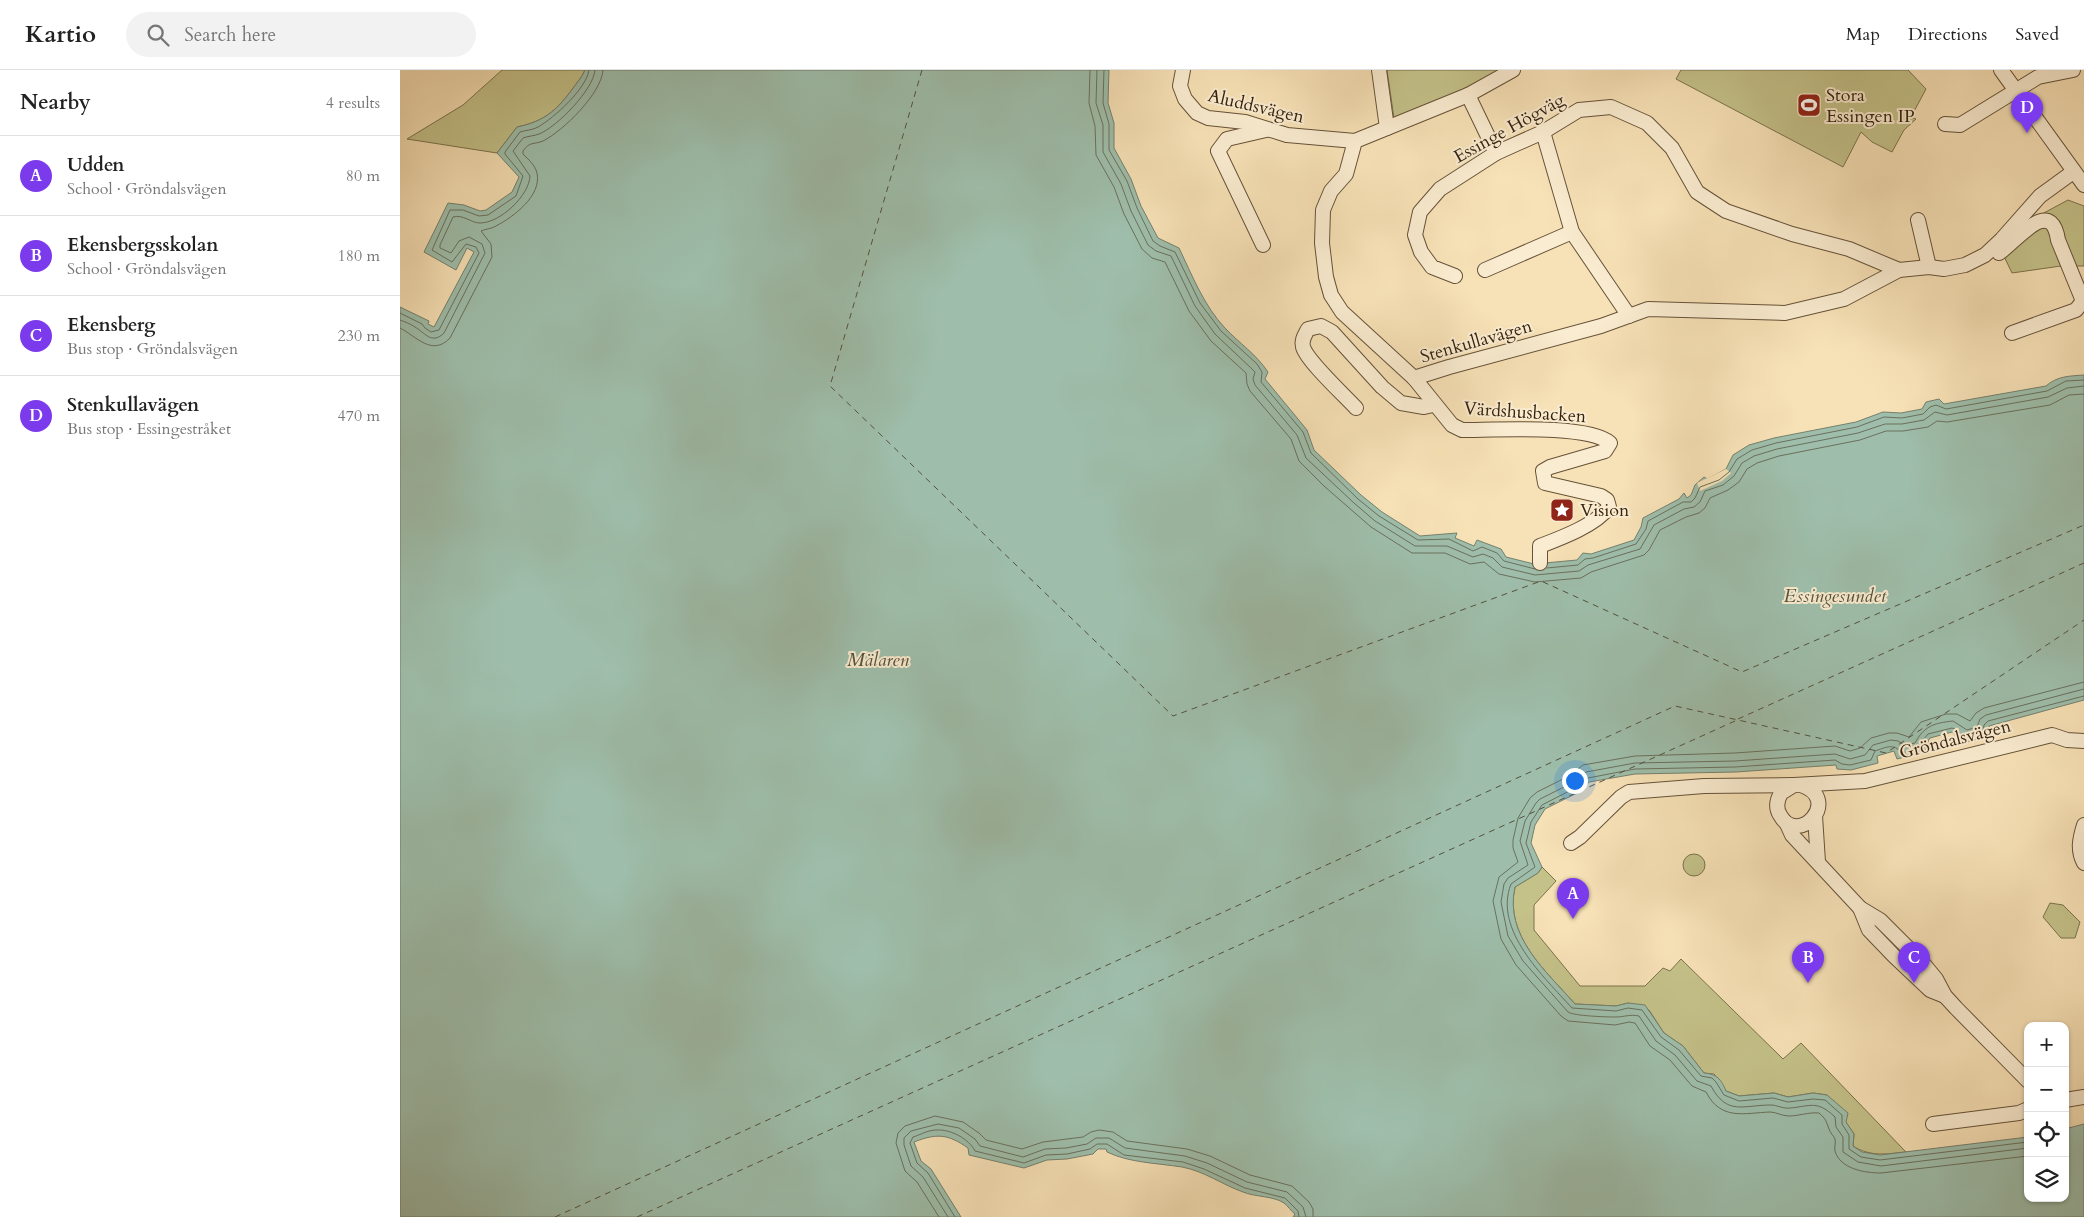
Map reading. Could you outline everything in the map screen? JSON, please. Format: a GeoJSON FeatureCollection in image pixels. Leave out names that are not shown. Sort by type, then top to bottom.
{"type":"FeatureCollection","features":[{"type":"Feature","properties":{"kind":"street","name":"Aluddsvägen"},"geometry":{"type":"LineString","coordinates":[[1183,70],[1180,86],[1185,99],[1197,113],[1208,118],[1245,122],[1287,135],[1355,141]]}},
{"type":"Feature","properties":{"kind":"street"},"geometry":{"type":"LineString","coordinates":[[1379,70],[1387,128]]}},
{"type":"Feature","properties":{"kind":"street"},"geometry":{"type":"LineString","coordinates":[[1355,141],[1468,95],[1514,70]]}},
{"type":"Feature","properties":{"kind":"street"},"geometry":{"type":"LineString","coordinates":[[2001,70],[2015,92],[2084,185]]}},
{"type":"Feature","properties":{"kind":"street"},"geometry":{"type":"LineString","coordinates":[[1945,124],[1960,125],[2038,77],[2073,70]]}},
{"type":"Feature","properties":{"kind":"street"},"geometry":{"type":"LineString","coordinates":[[1468,95],[1496,153]]}},
{"type":"Feature","properties":{"kind":"street","name":"Essinge Högväg"},"geometry":{"type":"LineString","coordinates":[[1455,276],[1432,267],[1421,252],[1415,235],[1420,212],[1440,189],[1496,153],[1543,132],[1579,110],[1611,107],[1647,123],[1672,148],[1697,192],[1726,211],[1792,234],[1849,249],[1899,270]]}},
{"type":"Feature","properties":{"kind":"street"},"geometry":{"type":"LineString","coordinates":[[1263,245],[1218,151],[1227,139],[1269,129]]}},
{"type":"Feature","properties":{"kind":"street"},"geometry":{"type":"LineString","coordinates":[[1543,132],[1572,232],[1629,316]]}},
{"type":"Feature","properties":{"kind":"street","name":"Stenkullavägen"},"geometry":{"type":"LineString","coordinates":[[1355,141],[1346,174],[1331,191],[1323,210],[1322,243],[1326,277],[1331,296],[1342,312],[1414,378],[1601,326],[1648,309],[1785,313],[1844,299],[1899,270],[1929,267],[1944,269],[1965,265],[1984,255],[2002,239],[2040,196],[2073,172]]}},
{"type":"Feature","properties":{"kind":"street"},"geometry":{"type":"LineString","coordinates":[[1918,220],[1929,267]]}},
{"type":"Feature","properties":{"kind":"street"},"geometry":{"type":"LineString","coordinates":[[1984,255],[1994,256],[2028,226],[2042,221],[2050,223],[2057,232],[2067,263],[2078,284],[2083,301],[2076,310],[2012,333]]}},
{"type":"Feature","properties":{"kind":"street"},"geometry":{"type":"LineString","coordinates":[[1485,270],[1572,232]]}},
{"type":"Feature","properties":{"kind":"street"},"geometry":{"type":"LineString","coordinates":[[1356,408],[1304,349],[1303,338],[1308,329],[1321,326],[1332,332],[1382,387],[1401,403],[1424,407],[1433,405]]}},
{"type":"Feature","properties":{"kind":"street","name":"Värdshusbacken"},"geometry":{"type":"LineString","coordinates":[[1414,378],[1433,405],[1452,425],[1462,430],[1580,432],[1604,438],[1610,444],[1605,451],[1550,467],[1543,471],[1545,483],[1601,496],[1607,500],[1608,507],[1603,514],[1594,520],[1540,546],[1540,563]]}},
{"type":"Feature","properties":{"kind":"street","name":"Gröndalsvägen"},"geometry":{"type":"LineString","coordinates":[[1571,843],[1580,837],[1621,797],[1629,792],[1704,786],[1797,785],[1865,781],[2052,735],[2067,740],[2084,741]]}},
{"type":"Feature","properties":{"kind":"street"},"geometry":{"type":"LineString","coordinates":[[1787,824],[1804,825],[1817,811],[1835,783]]}},
{"type":"Feature","properties":{"kind":"street"},"geometry":{"type":"LineString","coordinates":[[1757,785],[1777,806],[1781,818],[1787,824],[1792,835],[1860,908],[1869,930],[1930,990],[1945,996],[2024,1077]]}},
{"type":"Feature","properties":{"kind":"street"},"geometry":{"type":"LineString","coordinates":[[1777,806],[1781,792],[1797,785],[1811,790],[1815,795],[1818,862]]}},
{"type":"Feature","properties":{"kind":"street"},"geometry":{"type":"LineString","coordinates":[[2084,825],[2080,836],[2080,849],[2084,863]]}},
{"type":"Feature","properties":{"kind":"street"},"geometry":{"type":"LineString","coordinates":[[2069,1099],[2084,1097]]}},
{"type":"Feature","properties":{"kind":"street"},"geometry":{"type":"LineString","coordinates":[[1934,1124],[2024,1111]]}},
{"type":"Feature","properties":{"kind":"shaded area"},"geometry":{"type":"Polygon","coordinates":[[[502,70],[585,70],[555,109],[539,120],[517,127],[497,153],[407,139],[463,105],[502,70]]]}},
{"type":"Feature","properties":{"kind":"shaded area"},"geometry":{"type":"Polygon","coordinates":[[[1387,70],[1500,70],[1461,92],[1394,118],[1387,70]]]}},
{"type":"Feature","properties":{"kind":"shaded area","name":"Stora Essingen IP"},"geometry":{"type":"Polygon","coordinates":[[[1681,70],[1908,70],[1926,89],[1911,117],[1916,119],[1904,130],[1892,152],[1872,142],[1861,132],[1843,167],[1676,79],[1681,70]]]}},
{"type":"Feature","properties":{"kind":"shaded area"},"geometry":{"type":"Polygon","coordinates":[[[2068,200],[2084,206],[2084,266],[2061,266],[2012,273],[2000,248],[2027,222],[2068,200]]]}},
{"type":"Feature","properties":{"kind":"shaded area"},"geometry":{"type":"Polygon","coordinates":[[[1694,854],[1704,861],[1705,865],[1698,875],[1694,876],[1684,869],[1683,865],[1690,855],[1694,854]]]}},
{"type":"Feature","properties":{"kind":"shaded area"},"geometry":{"type":"Polygon","coordinates":[[[1542,867],[1556,881],[1534,905],[1534,930],[1580,986],[1645,986],[1663,968],[1670,971],[1681,959],[1783,1059],[1801,1043],[1906,1152],[1872,1153],[1853,1146],[1854,1134],[1827,1095],[1813,1093],[1788,1097],[1774,1093],[1739,1096],[1726,1091],[1714,1074],[1704,1073],[1683,1046],[1664,1033],[1649,1010],[1628,1003],[1616,1006],[1575,1004],[1530,951],[1516,921],[1513,905],[1515,887],[1538,873],[1542,867]]]}},
{"type":"Feature","properties":{"kind":"shaded area"},"geometry":{"type":"Polygon","coordinates":[[[2050,903],[2063,905],[2080,922],[2075,938],[2061,938],[2043,917],[2050,903]]]}},
{"type":"Feature","properties":{"kind":"water","name":"Mälaren"},"geometry":{"type":"Polygon","coordinates":[[[585,70],[1109,70],[1108,103],[1114,123],[1114,148],[1131,179],[1141,206],[1158,238],[1179,248],[1211,310],[1225,328],[1253,354],[1268,372],[1265,379],[1307,430],[1314,450],[1361,495],[1382,512],[1420,536],[1457,533],[1455,538],[1474,546],[1477,540],[1501,549],[1506,557],[1534,564],[1577,560],[1583,553],[1591,554],[1634,540],[1641,527],[1643,518],[1679,499],[1684,493],[1687,498],[1691,495],[1695,485],[1704,477],[1707,479],[1726,469],[1733,455],[1749,445],[1774,438],[1856,422],[1883,412],[1901,413],[1922,409],[1926,402],[1939,399],[1944,404],[2046,386],[2059,378],[2084,375],[2084,700],[1989,726],[1991,735],[1960,744],[1956,741],[1955,734],[1952,732],[1930,738],[1928,741],[1931,750],[1897,759],[1894,751],[1877,756],[1878,763],[1851,770],[1837,769],[1836,765],[1736,772],[1635,774],[1589,782],[1581,791],[1545,809],[1535,825],[1531,843],[1542,867],[1538,873],[1515,887],[1513,905],[1516,921],[1530,951],[1575,1004],[1616,1006],[1628,1003],[1645,1005],[1664,1033],[1683,1046],[1704,1073],[1715,1076],[1720,1080],[1726,1091],[1739,1096],[1774,1093],[1788,1097],[1813,1093],[1827,1095],[1848,1113],[1846,1122],[1854,1134],[1853,1146],[1862,1152],[1880,1155],[2024,1137],[2024,1202],[2069,1202],[2069,1128],[2084,1124],[2084,1217],[1293,1217],[1295,1214],[1280,1201],[1243,1192],[1190,1169],[1116,1156],[1107,1152],[1106,1149],[1098,1149],[1093,1154],[1067,1159],[1047,1160],[1024,1168],[969,1155],[968,1148],[961,1143],[942,1136],[936,1136],[914,1142],[921,1161],[931,1169],[961,1217],[400,1217],[400,307],[429,321],[428,324],[434,327],[474,252],[467,248],[456,270],[424,252],[448,203],[464,205],[480,211],[486,210],[512,192],[519,177],[497,153],[517,127],[539,120],[555,109],[585,70]]]}},
{"type":"Feature","properties":{"kind":"pier"},"geometry":{"type":"Polygon","coordinates":[[[1726,469],[1731,473],[1722,481],[1700,491],[1697,483],[1726,469]]]}},
{"type":"Feature","properties":{"kind":"ferry route"},"geometry":{"type":"LineString","coordinates":[[922,70],[830,386],[1173,716],[1541,581],[1742,672],[2084,525]]}},
{"type":"Feature","properties":{"kind":"ferry route"},"geometry":{"type":"LineString","coordinates":[[1738,719],[2084,563]]}},
{"type":"Feature","properties":{"kind":"ferry route"},"geometry":{"type":"LineString","coordinates":[[555,1217],[1675,706],[1886,753],[2084,620]]}},
{"type":"Feature","properties":{"kind":"ferry route"},"geometry":{"type":"LineString","coordinates":[[637,1217],[1735,721]]}},
{"type":"Feature","properties":{"kind":"place","name":"Stora Essingen IP"},"geometry":{"type":"Point","coordinates":[1809,105]}},
{"type":"Feature","properties":{"kind":"place","name":"Stenkullavägen"},"geometry":{"type":"Point","coordinates":[2027,133]}},
{"type":"Feature","properties":{"kind":"place","name":"Vision"},"geometry":{"type":"Point","coordinates":[1562,510]}},
{"type":"Feature","properties":{"kind":"place","name":"Udden"},"geometry":{"type":"Point","coordinates":[1573,919]}},
{"type":"Feature","properties":{"kind":"place","name":"Ekensbergsskolan"},"geometry":{"type":"Point","coordinates":[1808,983]}},
{"type":"Feature","properties":{"kind":"place","name":"Ekensberg"},"geometry":{"type":"Point","coordinates":[1914,983]}},
{"type":"Feature","properties":{"kind":"water label","name":"Essingesundet"},"geometry":{"type":"Point","coordinates":[1835,595]}}]}
